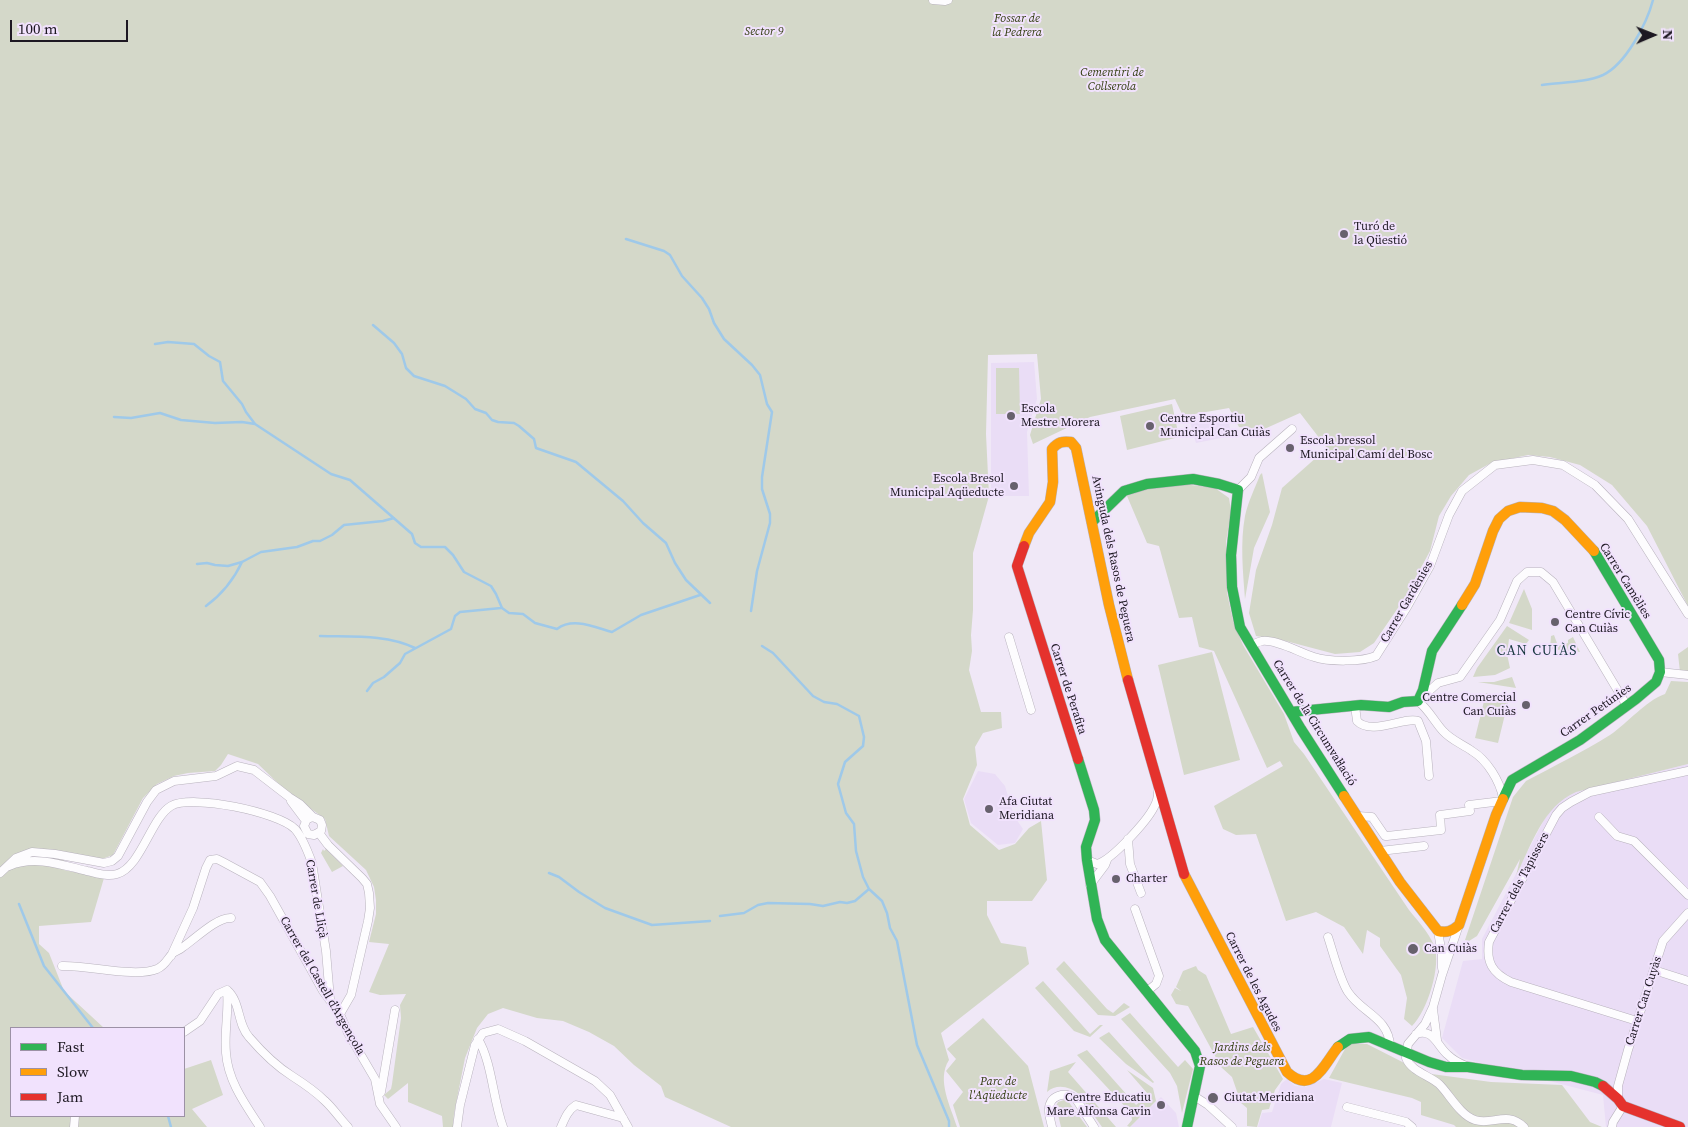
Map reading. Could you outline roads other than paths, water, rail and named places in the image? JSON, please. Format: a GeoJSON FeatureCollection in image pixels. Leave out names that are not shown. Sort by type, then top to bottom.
{"type":"FeatureCollection","features":[{"type":"Feature","properties":{"kind":"street"},"geometry":{"type":"LineString","coordinates":[[933,0],[948,0]]}},
{"type":"Feature","properties":{"kind":"street"},"geometry":{"type":"LineString","coordinates":[[1092,522],[1124,492],[1133,487],[1193,479],[1238,490],[1251,477],[1259,458],[1292,429]]}},
{"type":"Feature","properties":{"kind":"street","name":"Avinguda dels Rasos de Peguera"},"geometry":{"type":"LineString","coordinates":[[1033,527],[1050,502],[1053,491],[1052,449],[1056,444],[1065,440],[1071,442],[1076,448],[1108,605],[1165,812]]}},
{"type":"Feature","properties":{"kind":"street","name":"Carrer Gardènies"},"geometry":{"type":"LineString","coordinates":[[1250,645],[1263,641],[1281,645],[1317,658],[1334,660],[1370,659],[1376,656],[1430,566],[1449,515],[1462,491],[1495,465],[1533,460],[1563,465],[1595,485],[1628,519],[1688,614]]}},
{"type":"Feature","properties":{"kind":"street","name":"Carrer de la Circumval·lació"},"geometry":{"type":"LineString","coordinates":[[1238,490],[1231,555],[1232,587],[1240,627],[1291,712],[1407,894],[1438,931]]}},
{"type":"Feature","properties":{"kind":"street","name":"Carrer Camèlies"},"geometry":{"type":"LineString","coordinates":[[1418,702],[1423,690],[1432,651],[1475,584],[1499,519],[1508,512],[1520,507],[1542,508],[1553,511],[1565,520],[1595,552],[1658,660],[1660,672]]}},
{"type":"Feature","properties":{"kind":"street","name":"Carrer de Perafita"},"geometry":{"type":"LineString","coordinates":[[1033,527],[1017,566],[1094,810],[1095,820],[1086,847],[1087,860]]}},
{"type":"Feature","properties":{"kind":"street"},"geometry":{"type":"LineString","coordinates":[[1418,702],[1438,683],[1460,677],[1500,620],[1517,582],[1527,572],[1534,571],[1541,572],[1553,582],[1627,706]]}},
{"type":"Feature","properties":{"kind":"street"},"geometry":{"type":"LineString","coordinates":[[1009,637],[1031,710]]}},
{"type":"Feature","properties":{"kind":"street"},"geometry":{"type":"LineString","coordinates":[[1660,672],[1688,675]]}},
{"type":"Feature","properties":{"kind":"street","name":"Carrer Petúnies"},"geometry":{"type":"LineString","coordinates":[[1502,800],[1512,780],[1580,740],[1627,706],[1656,682],[1660,672]]}},
{"type":"Feature","properties":{"kind":"street"},"geometry":{"type":"LineString","coordinates":[[1291,712],[1355,706],[1389,707],[1403,702],[1418,702],[1425,707],[1446,734],[1480,757],[1494,774],[1499,783],[1502,800],[1442,975],[1433,1008],[1425,1024],[1408,1044],[1405,1053],[1411,1066],[1438,1084],[1472,1118],[1481,1121],[1500,1118],[1510,1119],[1524,1127]]}},
{"type":"Feature","properties":{"kind":"street"},"geometry":{"type":"LineString","coordinates":[[1355,706],[1357,721],[1361,724],[1387,726],[1412,720],[1418,721],[1426,741],[1429,776]]}},
{"type":"Feature","properties":{"kind":"street"},"geometry":{"type":"LineString","coordinates":[[0,873],[16,858],[32,852],[104,863],[112,861],[118,856],[147,802],[156,790],[174,781],[216,776],[237,766],[254,770],[289,797],[307,821],[306,832],[311,835],[319,833],[322,828],[322,822],[318,818],[307,821],[295,829],[279,820],[249,810],[214,803],[190,802],[171,806],[164,813],[145,844],[123,872],[109,875],[46,862],[19,862],[9,866]]}},
{"type":"Feature","properties":{"kind":"street","name":"Carrer dels Tapissers"},"geometry":{"type":"LineString","coordinates":[[1637,1021],[1511,982],[1499,976],[1489,960],[1489,942],[1556,815],[1562,808],[1590,792],[1688,771]]}},
{"type":"Feature","properties":{"kind":"street"},"geometry":{"type":"LineString","coordinates":[[1090,885],[1108,860],[1149,815],[1158,800],[1159,785]]}},
{"type":"Feature","properties":{"kind":"street"},"geometry":{"type":"LineString","coordinates":[[1358,816],[1372,817],[1385,836],[1441,830],[1440,815],[1470,811],[1469,805],[1502,800]]}},
{"type":"Feature","properties":{"kind":"street"},"geometry":{"type":"LineString","coordinates":[[1149,815],[1159,811],[1165,812]]}},
{"type":"Feature","properties":{"kind":"street","name":"Carrer de les Agudes"},"geometry":{"type":"LineString","coordinates":[[1165,812],[1184,874],[1261,1026],[1287,1072],[1292,1077],[1300,1080],[1312,1079],[1320,1075],[1338,1046],[1352,1037],[1366,1036],[1438,1065],[1455,1068],[1468,1067],[1522,1076],[1571,1076],[1595,1082],[1603,1086],[1621,1102],[1668,1124],[1680,1127]]}},
{"type":"Feature","properties":{"kind":"street"},"geometry":{"type":"LineString","coordinates":[[1599,817],[1617,836],[1634,841],[1688,895]]}},
{"type":"Feature","properties":{"kind":"street","name":"Carrer de Lliçà"},"geometry":{"type":"LineString","coordinates":[[295,829],[312,863],[326,951],[330,999]]}},
{"type":"Feature","properties":{"kind":"street"},"geometry":{"type":"LineString","coordinates":[[319,833],[328,845],[362,878],[367,884],[369,893],[370,908],[368,922],[350,995],[340,1014]]}},
{"type":"Feature","properties":{"kind":"street"},"geometry":{"type":"LineString","coordinates":[[1128,839],[1130,864],[1141,893]]}},
{"type":"Feature","properties":{"kind":"street"},"geometry":{"type":"LineString","coordinates":[[1380,851],[1424,846]]}},
{"type":"Feature","properties":{"kind":"street","name":"Carrer del Castell d'Argençola"},"geometry":{"type":"LineString","coordinates":[[171,956],[195,904],[210,860],[217,859],[260,882],[270,896],[323,991],[340,1014],[354,1045],[375,1079],[380,1104],[396,1127]]}},
{"type":"Feature","properties":{"kind":"street"},"geometry":{"type":"LineString","coordinates":[[1108,860],[1097,864],[1087,860],[1097,919],[1105,940],[1195,1051],[1200,1066],[1187,1127]]}},
{"type":"Feature","properties":{"kind":"street"},"geometry":{"type":"LineString","coordinates":[[1135,909],[1159,976],[1156,984],[1146,992]]}},
{"type":"Feature","properties":{"kind":"street","name":"Carrer Can Cuyàs"},"geometry":{"type":"LineString","coordinates":[[1621,1102],[1618,1086],[1663,941],[1688,913]]}},
{"type":"Feature","properties":{"kind":"street"},"geometry":{"type":"LineString","coordinates":[[62,966],[135,972],[146,971],[163,966],[171,956],[212,926],[226,917],[231,918]]}},
{"type":"Feature","properties":{"kind":"street"},"geometry":{"type":"LineString","coordinates":[[1442,975],[1442,956],[1438,931],[1454,931],[1459,925]]}},
{"type":"Feature","properties":{"kind":"street"},"geometry":{"type":"LineString","coordinates":[[1328,936],[1346,990],[1384,1026],[1388,1033],[1390,1046]]}},
{"type":"Feature","properties":{"kind":"street"},"geometry":{"type":"LineString","coordinates":[[1654,970],[1688,980]]}},
{"type":"Feature","properties":{"kind":"street"},"geometry":{"type":"LineString","coordinates":[[185,1031],[200,1021],[218,994],[227,990]]}},
{"type":"Feature","properties":{"kind":"street"},"geometry":{"type":"LineString","coordinates":[[227,990],[226,1051],[228,1064],[238,1092],[260,1127]]}},
{"type":"Feature","properties":{"kind":"street"},"geometry":{"type":"LineString","coordinates":[[227,990],[233,995],[241,1024],[253,1042],[284,1070],[327,1102],[348,1127]]}},
{"type":"Feature","properties":{"kind":"street"},"geometry":{"type":"LineString","coordinates":[[1433,1008],[1438,1042]]}},
{"type":"Feature","properties":{"kind":"street"},"geometry":{"type":"LineString","coordinates":[[380,1104],[382,1080],[394,1010]]}},
{"type":"Feature","properties":{"kind":"street"},"geometry":{"type":"LineString","coordinates":[[458,1127],[458,1115],[472,1054],[478,1039],[484,1033],[498,1029],[525,1041],[596,1081],[610,1095],[628,1127]]}},
{"type":"Feature","properties":{"kind":"street","name":"Carrer de les Agudes"},"geometry":{"type":"LineString","coordinates":[[1416,1034],[1427,1033],[1438,1042],[1449,1057],[1468,1067]]}},
{"type":"Feature","properties":{"kind":"street"},"geometry":{"type":"LineString","coordinates":[[478,1039],[486,1056],[496,1107],[503,1127]]}},
{"type":"Feature","properties":{"kind":"street"},"geometry":{"type":"LineString","coordinates":[[1052,1127],[1049,1110],[1050,1104],[1056,1097],[1064,1095],[1072,1096],[1076,1099],[1094,1127]]}},
{"type":"Feature","properties":{"kind":"street"},"geometry":{"type":"LineString","coordinates":[[1194,1096],[1208,1105],[1232,1127]]}},
{"type":"Feature","properties":{"kind":"street"},"geometry":{"type":"LineString","coordinates":[[1612,1127],[1621,1102]]}},
{"type":"Feature","properties":{"kind":"street"},"geometry":{"type":"LineString","coordinates":[[562,1126],[570,1108],[576,1105],[622,1118]]}},
{"type":"Feature","properties":{"kind":"street"},"geometry":{"type":"LineString","coordinates":[[1347,1108],[1406,1122],[1412,1127]]}},
{"type":"Feature","properties":{"kind":"waterway"},"geometry":{"type":"LineString","coordinates":[[1542,85],[1589,80],[1612,70],[1620,62],[1641,31],[1653,0]]}},
{"type":"Feature","properties":{"kind":"waterway"},"geometry":{"type":"LineString","coordinates":[[626,239],[664,251],[670,255],[682,276],[702,298],[724,339],[760,375],[767,404],[772,412],[762,477],[762,489],[770,514],[770,523],[757,571],[751,611]]}},
{"type":"Feature","properties":{"kind":"waterway"},"geometry":{"type":"LineString","coordinates":[[373,325],[394,343],[402,354],[406,368],[414,376],[445,386],[466,399],[475,409],[486,413],[492,420],[514,423],[534,439],[536,448],[576,462],[623,501],[643,523],[666,543],[675,563],[686,580],[710,603]]}},
{"type":"Feature","properties":{"kind":"waterway"},"geometry":{"type":"LineString","coordinates":[[155,344],[168,342],[194,344],[220,362],[223,381],[242,404],[255,424],[331,474],[350,480],[412,534],[415,543],[421,547],[445,547],[453,555],[464,572],[491,586],[502,608],[509,613],[523,614],[535,623],[557,629],[563,625],[577,623],[612,632],[641,615],[700,595]]}},
{"type":"Feature","properties":{"kind":"waterway"},"geometry":{"type":"LineString","coordinates":[[114,417],[131,418],[160,413],[181,420],[255,424]]}},
{"type":"Feature","properties":{"kind":"waterway"},"geometry":{"type":"LineString","coordinates":[[197,564],[207,563],[228,566],[242,562],[261,552],[297,547],[313,541],[320,541],[332,535],[344,525],[394,518]]}},
{"type":"Feature","properties":{"kind":"waterway"},"geometry":{"type":"LineString","coordinates":[[206,606],[227,586],[242,562]]}},
{"type":"Feature","properties":{"kind":"waterway"},"geometry":{"type":"LineString","coordinates":[[367,691],[373,683],[384,677],[400,663],[405,654],[451,629],[455,616],[460,612],[501,608]]}},
{"type":"Feature","properties":{"kind":"waterway"},"geometry":{"type":"LineString","coordinates":[[320,636],[380,638],[415,648]]}},
{"type":"Feature","properties":{"kind":"waterway"},"geometry":{"type":"LineString","coordinates":[[762,646],[773,653],[813,696],[824,702],[837,704],[859,716],[864,737],[863,746],[845,762],[838,784],[846,813],[854,824],[856,851],[863,877],[869,889],[882,901],[890,928],[897,941],[917,1045],[949,1121],[949,1127]]}},
{"type":"Feature","properties":{"kind":"waterway"},"geometry":{"type":"LineString","coordinates":[[549,873],[559,877],[605,908],[652,925],[710,921]]}},
{"type":"Feature","properties":{"kind":"waterway"},"geometry":{"type":"LineString","coordinates":[[720,916],[744,913],[758,905],[768,903],[823,906],[840,902],[847,903],[855,901],[869,889]]}},
{"type":"Feature","properties":{"kind":"waterway"},"geometry":{"type":"LineString","coordinates":[[19,904],[44,966],[92,1027]]}},
{"type":"Feature","properties":{"kind":"waterway"},"geometry":{"type":"LineString","coordinates":[[168,1117],[171,1127]]}},
{"type":"Feature","properties":{"kind":"place","name":"Turó de la Qüestió"},"geometry":{"type":"Point","coordinates":[1344,234]}},
{"type":"Feature","properties":{"kind":"place","name":"Escola Mestre Morera"},"geometry":{"type":"Point","coordinates":[1011,416]}},
{"type":"Feature","properties":{"kind":"place","name":"Centre Esportiu Municipal Can Cuiàs"},"geometry":{"type":"Point","coordinates":[1150,426]}},
{"type":"Feature","properties":{"kind":"place","name":"Escola bressol Municipal Camí del Bosc"},"geometry":{"type":"Point","coordinates":[1290,448]}},
{"type":"Feature","properties":{"kind":"place","name":"Escola Bresol Municipal Aqüeducte"},"geometry":{"type":"Point","coordinates":[1014,486]}},
{"type":"Feature","properties":{"kind":"place","name":"Centre Cívic Can Cuiàs"},"geometry":{"type":"Point","coordinates":[1555,622]}},
{"type":"Feature","properties":{"kind":"place","name":"Centre Comercial Can Cuiàs"},"geometry":{"type":"Point","coordinates":[1526,705]}},
{"type":"Feature","properties":{"kind":"place","name":"Afa Ciutat Meridiana"},"geometry":{"type":"Point","coordinates":[989,809]}},
{"type":"Feature","properties":{"kind":"place","name":"Charter"},"geometry":{"type":"Point","coordinates":[1116,879]}},
{"type":"Feature","properties":{"kind":"place","name":"Can Cuiàs"},"geometry":{"type":"Point","coordinates":[1413,949]}},
{"type":"Feature","properties":{"kind":"place","name":"Ciutat Meridiana"},"geometry":{"type":"Point","coordinates":[1213,1098]}},
{"type":"Feature","properties":{"kind":"place","name":"Centre Educatiu Mare Alfonsa Cavin"},"geometry":{"type":"Point","coordinates":[1161,1105]}},
{"type":"Feature","properties":{"kind":"district","name":"CAN CUIÀS"},"geometry":{"type":"Point","coordinates":[1537,651]}},
{"type":"Feature","properties":{"kind":"park label","name":"Fossar de la Pedrera"},"geometry":{"type":"Point","coordinates":[1017,26]}},
{"type":"Feature","properties":{"kind":"park label","name":"Sector 9"},"geometry":{"type":"Point","coordinates":[764,32]}},
{"type":"Feature","properties":{"kind":"park label","name":"Cementiri de Collserola"},"geometry":{"type":"Point","coordinates":[1112,80]}},
{"type":"Feature","properties":{"kind":"park label","name":"Jardins dels Rasos de Peguera"},"geometry":{"type":"Point","coordinates":[1242,1055]}},
{"type":"Feature","properties":{"kind":"park label","name":"Parc de l'Aqüeducte"},"geometry":{"type":"Point","coordinates":[998,1089]}}]}
